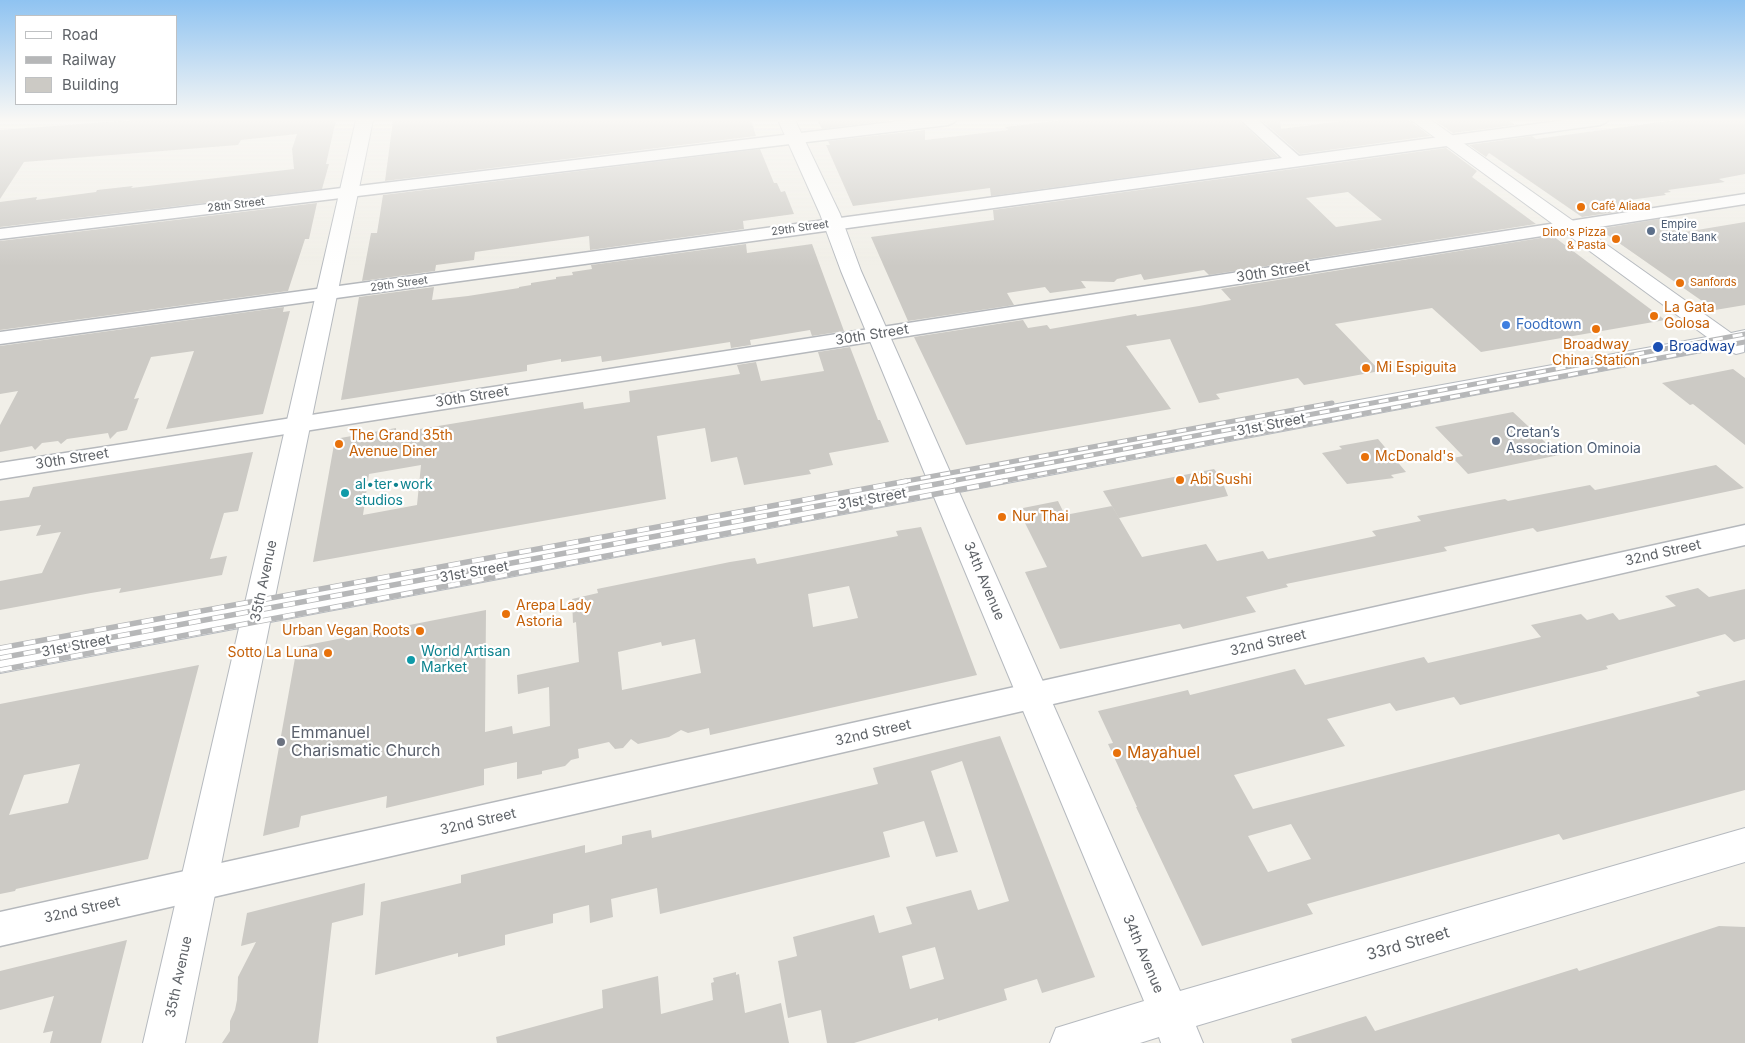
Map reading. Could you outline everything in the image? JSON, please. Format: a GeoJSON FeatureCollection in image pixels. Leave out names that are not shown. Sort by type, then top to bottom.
{"type":"FeatureCollection","features":[{"type":"Feature","properties":{"kind":"main road","name":"35th Avenue"},"geometry":{"type":"LineString","coordinates":[[164,1043],[353,169]]}},
{"type":"Feature","properties":{"kind":"main road","name":"34th Avenue"},"geometry":{"type":"LineString","coordinates":[[809,169],[834,223],[851,272],[1175,1029]]}},
{"type":"Feature","properties":{"kind":"main road"},"geometry":{"type":"LineString","coordinates":[[1488,169],[1739,344]]}},
{"type":"Feature","properties":{"kind":"main road","name":"31st Street"},"geometry":{"type":"LineString","coordinates":[[0,660],[943,486],[1739,344]]}},
{"type":"Feature","properties":{"kind":"main road","name":"33rd Street"},"geometry":{"type":"LineString","coordinates":[[1072,1043],[1175,1029],[1745,845]]}},
{"type":"Feature","properties":{"kind":"street","name":"28th Street"},"geometry":{"type":"LineString","coordinates":[[0,234],[348,192],[512,169]]}},
{"type":"Feature","properties":{"kind":"street","name":"29th Street"},"geometry":{"type":"LineString","coordinates":[[0,338],[834,223],[1245,169]]}},
{"type":"Feature","properties":{"kind":"street","name":"30th Street"},"geometry":{"type":"LineString","coordinates":[[0,471],[1745,199]]}},
{"type":"Feature","properties":{"kind":"street","name":"32nd Street"},"geometry":{"type":"LineString","coordinates":[[0,929],[1745,535]]}},
{"type":"Feature","properties":{"kind":"building"},"geometry":{"type":"Polygon","coordinates":[[[0,169],[20,169],[0,199],[0,169]]]}},
{"type":"Feature","properties":{"kind":"building"},"geometry":{"type":"Polygon","coordinates":[[[294,169],[328,169],[322,189],[0,227],[0,202],[37,197],[36,200],[96,192],[97,190],[133,186],[131,188],[294,169]]]}},
{"type":"Feature","properties":{"kind":"building"},"geometry":{"type":"Polygon","coordinates":[[[387,169],[487,169],[385,181],[387,169]]]}},
{"type":"Feature","properties":{"kind":"building"},"geometry":{"type":"Polygon","coordinates":[[[599,169],[768,169],[774,183],[777,183],[781,192],[785,191],[794,214],[743,221],[744,229],[590,250],[589,236],[475,252],[474,260],[436,265],[435,271],[362,281],[371,233],[377,233],[383,195],[599,169]]]}},
{"type":"Feature","properties":{"kind":"building"},"geometry":{"type":"Polygon","coordinates":[[[836,169],[1192,169],[991,196],[990,188],[853,206],[836,169]]]}},
{"type":"Feature","properties":{"kind":"building"},"geometry":{"type":"Polygon","coordinates":[[[1295,169],[1474,169],[1477,171],[1472,177],[1536,224],[1209,275],[1204,270],[1144,280],[1141,274],[1117,279],[1114,282],[1081,281],[1086,288],[1050,293],[1045,287],[1007,293],[1014,305],[908,321],[871,237],[994,220],[993,210],[1295,169]],[[1348,192],[1306,198],[1336,227],[1382,220],[1348,192]]]}},
{"type":"Feature","properties":{"kind":"building"},"geometry":{"type":"Polygon","coordinates":[[[1512,169],[1745,169],[1745,174],[1719,179],[1725,182],[1668,190],[1671,192],[1664,193],[1666,195],[1630,200],[1642,208],[1582,217],[1512,169]]]}},
{"type":"Feature","properties":{"kind":"building"},"geometry":{"type":"Polygon","coordinates":[[[317,203],[309,239],[305,239],[288,291],[0,330],[0,241],[317,203]]]}},
{"type":"Feature","properties":{"kind":"building"},"geometry":{"type":"Polygon","coordinates":[[[1659,219],[1679,233],[1745,222],[1745,305],[1715,310],[1599,229],[1659,219]]]}},
{"type":"Feature","properties":{"kind":"building"},"geometry":{"type":"Polygon","coordinates":[[[1553,236],[1665,320],[1481,352],[1432,308],[1335,324],[1380,371],[1304,385],[1298,378],[1216,394],[1220,399],[1199,403],[1170,339],[1126,346],[1171,409],[966,445],[914,337],[1023,320],[1028,328],[1047,325],[1050,329],[1136,314],[1137,316],[1231,300],[1221,289],[1553,236]]]}},
{"type":"Feature","properties":{"kind":"building"},"geometry":{"type":"Polygon","coordinates":[[[746,244],[747,253],[812,244],[844,331],[812,336],[810,330],[750,340],[751,345],[731,348],[730,342],[602,362],[601,356],[561,362],[561,359],[527,365],[527,371],[341,400],[359,297],[434,287],[432,300],[468,296],[519,288],[531,285],[531,283],[573,275],[572,272],[592,269],[591,265],[746,244]]]}},
{"type":"Feature","properties":{"kind":"building"},"geometry":{"type":"Polygon","coordinates":[[[284,307],[283,312],[290,311],[263,414],[166,429],[194,351],[151,357],[134,399],[139,398],[127,430],[117,432],[110,439],[108,433],[67,439],[61,444],[58,441],[42,443],[35,450],[32,446],[0,452],[0,425],[18,391],[0,394],[0,346],[284,307]]]}},
{"type":"Feature","properties":{"kind":"building"},"geometry":{"type":"Polygon","coordinates":[[[850,347],[878,420],[880,420],[889,442],[829,453],[833,465],[809,470],[811,474],[744,485],[737,457],[711,462],[705,428],[657,436],[666,499],[313,562],[335,439],[396,428],[396,433],[583,402],[584,409],[630,402],[629,391],[740,374],[737,365],[756,362],[761,381],[824,371],[818,352],[850,347]],[[421,465],[369,474],[363,515],[417,505],[421,465]]]}},
{"type":"Feature","properties":{"kind":"building"},"geometry":{"type":"Polygon","coordinates":[[[1733,369],[1745,378],[1745,445],[1693,404],[1690,405],[1662,383],[1733,369]]]}},
{"type":"Feature","properties":{"kind":"building","name":"Cretan’s Association Ominoia"},"geometry":{"type":"Polygon","coordinates":[[[1513,412],[1559,455],[1468,474],[1453,458],[1463,456],[1435,427],[1513,412]]]}},
{"type":"Feature","properties":{"kind":"building"},"geometry":{"type":"Polygon","coordinates":[[[1378,439],[1406,472],[1391,475],[1394,478],[1347,484],[1322,453],[1342,449],[1339,446],[1378,439]]]}},
{"type":"Feature","properties":{"kind":"building"},"geometry":{"type":"Polygon","coordinates":[[[253,452],[238,511],[224,513],[210,559],[227,556],[222,575],[119,593],[121,588],[0,610],[0,581],[42,573],[61,532],[36,536],[41,525],[0,531],[0,501],[29,497],[33,487],[253,452]]]}},
{"type":"Feature","properties":{"kind":"building"},"geometry":{"type":"Polygon","coordinates":[[[1716,465],[1744,488],[1537,532],[1533,528],[1444,547],[1447,551],[1286,584],[1288,587],[1246,597],[1256,612],[1183,629],[1180,624],[1060,649],[1025,572],[1047,567],[1018,509],[1058,501],[1065,515],[1112,506],[1142,557],[1206,544],[1217,561],[1263,551],[1268,559],[1376,536],[1372,531],[1421,521],[1417,516],[1590,485],[1595,490],[1716,465]]]}},
{"type":"Feature","properties":{"kind":"building"},"geometry":{"type":"Polygon","coordinates":[[[1214,469],[1221,478],[1228,496],[1119,518],[1103,491],[1214,469]]]}},
{"type":"Feature","properties":{"kind":"building"},"geometry":{"type":"Polygon","coordinates":[[[921,527],[977,675],[710,735],[709,728],[688,733],[681,730],[669,737],[638,744],[631,739],[623,748],[615,749],[609,742],[578,749],[579,758],[571,760],[565,766],[542,771],[542,774],[517,779],[517,762],[484,769],[484,785],[386,808],[387,796],[301,816],[299,827],[263,836],[297,647],[486,610],[485,732],[512,726],[513,734],[550,726],[549,687],[518,694],[517,675],[579,662],[576,622],[573,623],[572,599],[598,593],[597,589],[730,562],[755,558],[757,564],[898,536],[896,531],[921,527]],[[849,586],[808,594],[813,627],[858,618],[849,586]],[[695,639],[662,646],[661,642],[618,652],[622,690],[701,673],[695,639]]]}},
{"type":"Feature","properties":{"kind":"building"},"geometry":{"type":"Polygon","coordinates":[[[1698,588],[1709,597],[1745,589],[1745,639],[1734,642],[1725,634],[1606,666],[1608,669],[1460,705],[1454,697],[1396,711],[1390,703],[1327,719],[1345,746],[1234,775],[1253,809],[1700,696],[1696,692],[1745,680],[1745,790],[1563,840],[1559,834],[1307,904],[1313,914],[1202,946],[1108,744],[1113,743],[1098,711],[1188,690],[1190,695],[1295,669],[1305,685],[1424,657],[1428,663],[1541,637],[1531,625],[1581,614],[1587,620],[1613,613],[1619,620],[1676,606],[1665,596],[1698,588]],[[1291,824],[1248,836],[1268,872],[1311,859],[1291,824]]]}},
{"type":"Feature","properties":{"kind":"building"},"geometry":{"type":"Polygon","coordinates":[[[199,665],[148,859],[0,894],[0,704],[199,665]],[[80,764],[24,775],[9,815],[68,803],[80,764]]]}},
{"type":"Feature","properties":{"kind":"building"},"geometry":{"type":"Polygon","coordinates":[[[1000,736],[1095,977],[1042,993],[1037,979],[1004,989],[1007,1000],[938,1021],[938,1018],[854,1043],[827,1043],[821,1010],[788,1018],[778,961],[797,956],[793,937],[874,915],[879,933],[912,924],[906,907],[971,890],[978,910],[1009,901],[962,761],[931,771],[958,852],[936,857],[924,821],[883,832],[890,857],[660,914],[657,888],[611,899],[613,917],[590,923],[589,905],[553,914],[553,923],[505,935],[505,945],[458,957],[458,953],[375,975],[381,902],[461,883],[461,875],[585,845],[585,853],[622,844],[622,836],[651,830],[652,838],[878,784],[873,768],[1000,736]],[[935,947],[902,956],[910,989],[944,979],[935,947]]]}},
{"type":"Feature","properties":{"kind":"building"},"geometry":{"type":"Polygon","coordinates":[[[365,883],[363,915],[332,923],[318,1043],[222,1043],[230,1031],[230,1021],[237,1000],[238,977],[256,942],[241,946],[247,913],[365,883]]]}},
{"type":"Feature","properties":{"kind":"building"},"geometry":{"type":"Polygon","coordinates":[[[1719,926],[1745,927],[1745,1043],[1292,1043],[1291,1039],[1366,1016],[1375,1031],[1577,968],[1579,971],[1719,926]]]}},
{"type":"Feature","properties":{"kind":"building"},"geometry":{"type":"Polygon","coordinates":[[[127,940],[101,1043],[50,1043],[53,1031],[43,1033],[54,996],[0,1010],[0,971],[127,940]]]}},
{"type":"Feature","properties":{"kind":"building"},"geometry":{"type":"Polygon","coordinates":[[[736,972],[736,975],[739,974],[745,1013],[781,1003],[789,1043],[497,1043],[496,1037],[603,1008],[602,990],[658,976],[661,1014],[713,1000],[711,983],[714,982],[713,978],[736,972]]]}},
{"type":"Feature","properties":{"kind":"railway"},"geometry":{"type":"LineString","coordinates":[[946,482],[1745,334]]}},
{"type":"Feature","properties":{"kind":"railway"},"geometry":{"type":"LineString","coordinates":[[998,482],[1745,342]]}},
{"type":"Feature","properties":{"kind":"railway"},"geometry":{"type":"LineString","coordinates":[[901,482],[1332,403]]}},
{"type":"Feature","properties":{"kind":"railway"},"geometry":{"type":"LineString","coordinates":[[0,648],[907,481]]}},
{"type":"Feature","properties":{"kind":"railway"},"geometry":{"type":"LineString","coordinates":[[0,658],[953,481]]}},
{"type":"Feature","properties":{"kind":"railway"},"geometry":{"type":"LineString","coordinates":[[0,670],[1005,481]]}},
{"type":"Feature","properties":{"kind":"place","name":"Café Aliada"},"geometry":{"type":"Point","coordinates":[1581,207]}},
{"type":"Feature","properties":{"kind":"place","name":"Empire State Bank"},"geometry":{"type":"Point","coordinates":[1651,231]}},
{"type":"Feature","properties":{"kind":"place","name":"Dino's Pizza & Pasta"},"geometry":{"type":"Point","coordinates":[1616,239]}},
{"type":"Feature","properties":{"kind":"place","name":"Sanfords"},"geometry":{"type":"Point","coordinates":[1680,283]}},
{"type":"Feature","properties":{"kind":"place","name":"La Gata Golosa"},"geometry":{"type":"Point","coordinates":[1654,316]}},
{"type":"Feature","properties":{"kind":"place","name":"Foodtown"},"geometry":{"type":"Point","coordinates":[1506,325]}},
{"type":"Feature","properties":{"kind":"place","name":"Broadway China Station"},"geometry":{"type":"Point","coordinates":[1596,329]}},
{"type":"Feature","properties":{"kind":"place","name":"Broadway"},"geometry":{"type":"Point","coordinates":[1658,347]}},
{"type":"Feature","properties":{"kind":"place","name":"Mi Espiguita"},"geometry":{"type":"Point","coordinates":[1366,368]}},
{"type":"Feature","properties":{"kind":"place","name":"Cretan’s Association Ominoia"},"geometry":{"type":"Point","coordinates":[1496,441]}},
{"type":"Feature","properties":{"kind":"place","name":"The Grand 35th Avenue Diner"},"geometry":{"type":"Point","coordinates":[339,444]}},
{"type":"Feature","properties":{"kind":"place","name":"McDonald's"},"geometry":{"type":"Point","coordinates":[1365,457]}},
{"type":"Feature","properties":{"kind":"place","name":"Abi Sushi"},"geometry":{"type":"Point","coordinates":[1180,480]}},
{"type":"Feature","properties":{"kind":"place","name":"al•ter•work studios"},"geometry":{"type":"Point","coordinates":[345,493]}},
{"type":"Feature","properties":{"kind":"place","name":"Nur Thai"},"geometry":{"type":"Point","coordinates":[1002,517]}},
{"type":"Feature","properties":{"kind":"place","name":"Arepa Lady Astoria"},"geometry":{"type":"Point","coordinates":[506,614]}},
{"type":"Feature","properties":{"kind":"place","name":"Urban Vegan Roots"},"geometry":{"type":"Point","coordinates":[420,631]}},
{"type":"Feature","properties":{"kind":"place","name":"Sotto La Luna"},"geometry":{"type":"Point","coordinates":[328,653]}},
{"type":"Feature","properties":{"kind":"place","name":"World Artisan Market"},"geometry":{"type":"Point","coordinates":[411,660]}},
{"type":"Feature","properties":{"kind":"place","name":"Emmanuel Charismatic Church"},"geometry":{"type":"Point","coordinates":[281,742]}},
{"type":"Feature","properties":{"kind":"place","name":"Mayahuel"},"geometry":{"type":"Point","coordinates":[1117,753]}}]}
